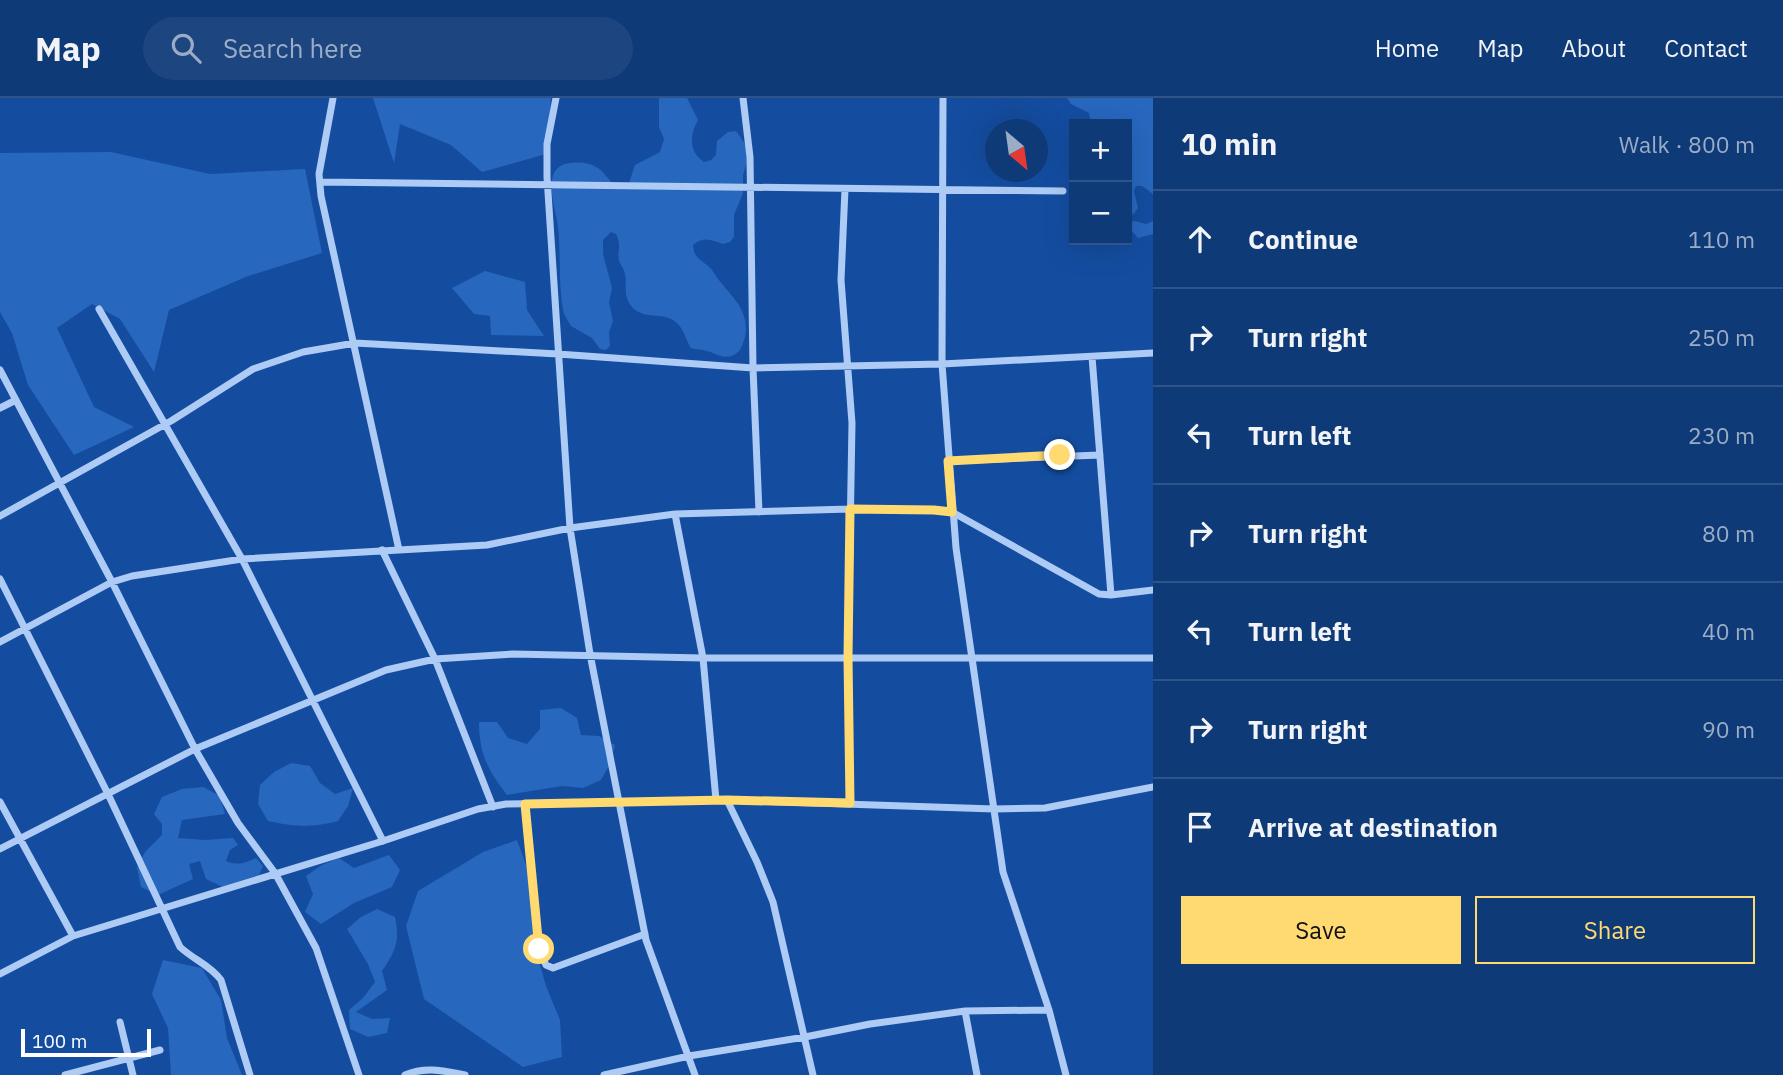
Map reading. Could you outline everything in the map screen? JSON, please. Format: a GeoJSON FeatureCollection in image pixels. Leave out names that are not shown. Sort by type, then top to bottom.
{"type":"FeatureCollection","features":[{"type":"Feature","properties":{"kind":"street"},"geometry":{"type":"LineString","coordinates":[[333,98],[321,159],[320,182],[399,550]]}},
{"type":"Feature","properties":{"kind":"street"},"geometry":{"type":"LineString","coordinates":[[556,98],[547,144],[547,185],[570,528],[590,654],[645,934],[695,1075]]}},
{"type":"Feature","properties":{"kind":"street"},"geometry":{"type":"LineString","coordinates":[[743,98],[750,157],[753,368],[759,512]]}},
{"type":"Feature","properties":{"kind":"street"},"geometry":{"type":"LineString","coordinates":[[943,98],[942,364],[952,512],[1003,872],[1049,1010],[1066,1075]]}},
{"type":"Feature","properties":{"kind":"street"},"geometry":{"type":"LineString","coordinates":[[320,182],[1063,191]]}},
{"type":"Feature","properties":{"kind":"street"},"geometry":{"type":"LineString","coordinates":[[845,189],[841,280],[852,423],[848,657],[850,803]]}},
{"type":"Feature","properties":{"kind":"street"},"geometry":{"type":"LineString","coordinates":[[99,309],[242,559],[383,841]]}},
{"type":"Feature","properties":{"kind":"street"},"geometry":{"type":"LineString","coordinates":[[0,516],[165,424],[253,369],[303,352],[355,343],[753,368],[942,364],[1153,353]]}},
{"type":"Feature","properties":{"kind":"street"},"geometry":{"type":"LineString","coordinates":[[1092,357],[1111,595]]}},
{"type":"Feature","properties":{"kind":"street"},"geometry":{"type":"LineString","coordinates":[[0,370],[112,582],[195,749],[238,823],[275,873],[316,948],[359,1075]]}},
{"type":"Feature","properties":{"kind":"street"},"geometry":{"type":"LineString","coordinates":[[0,408],[16,400]]}},
{"type":"Feature","properties":{"kind":"street"},"geometry":{"type":"LineString","coordinates":[[948,461],[1100,455]]}},
{"type":"Feature","properties":{"kind":"street"},"geometry":{"type":"LineString","coordinates":[[0,642],[112,582],[132,576],[242,559],[487,545],[570,528],[676,514],[850,509],[952,512],[1099,594],[1153,590]]}},
{"type":"Feature","properties":{"kind":"street"},"geometry":{"type":"LineString","coordinates":[[676,514],[703,658],[716,800]]}},
{"type":"Feature","properties":{"kind":"street"},"geometry":{"type":"LineString","coordinates":[[382,550],[435,659],[493,807]]}},
{"type":"Feature","properties":{"kind":"street"},"geometry":{"type":"LineString","coordinates":[[0,579],[108,794],[180,947],[192,958],[213,968],[221,979],[250,1075]]}},
{"type":"Feature","properties":{"kind":"street"},"geometry":{"type":"LineString","coordinates":[[0,849],[195,749],[386,670],[435,659],[513,654],[703,658],[1153,658]]}},
{"type":"Feature","properties":{"kind":"street"},"geometry":{"type":"LineString","coordinates":[[0,974],[73,936],[383,841],[478,809],[525,804],[716,800],[994,809],[1045,808],[1153,787]]}},
{"type":"Feature","properties":{"kind":"street"},"geometry":{"type":"LineString","coordinates":[[727,800],[773,902],[813,1075]]}},
{"type":"Feature","properties":{"kind":"street"},"geometry":{"type":"LineString","coordinates":[[0,802],[73,936]]}},
{"type":"Feature","properties":{"kind":"street"},"geometry":{"type":"LineString","coordinates":[[525,804],[539,949],[546,965],[553,968],[645,934]]}},
{"type":"Feature","properties":{"kind":"street"},"geometry":{"type":"LineString","coordinates":[[604,1075],[689,1056],[870,1024],[965,1011],[1049,1010]]}},
{"type":"Feature","properties":{"kind":"street"},"geometry":{"type":"LineString","coordinates":[[965,1011],[978,1075]]}},
{"type":"Feature","properties":{"kind":"street"},"geometry":{"type":"LineString","coordinates":[[120,1022],[133,1075]]}},
{"type":"Feature","properties":{"kind":"street"},"geometry":{"type":"LineString","coordinates":[[65,1075],[160,1049]]}},
{"type":"Feature","properties":{"kind":"street"},"geometry":{"type":"LineString","coordinates":[[405,1075],[417,1070],[433,1069],[465,1075]]}},
{"type":"Feature","properties":{"kind":"shaded area"},"geometry":{"type":"Polygon","coordinates":[[[373,98],[551,98],[546,154],[482,172],[451,145],[400,124],[394,163],[373,98]]]}},
{"type":"Feature","properties":{"kind":"shaded area"},"geometry":{"type":"Polygon","coordinates":[[[659,98],[687,98],[698,120],[693,131],[693,148],[704,162],[716,155],[717,141],[728,132],[736,131],[748,148],[743,193],[734,215],[734,237],[723,244],[704,240],[693,245],[696,256],[711,269],[743,312],[745,337],[734,355],[722,356],[691,348],[680,326],[672,320],[640,313],[634,309],[626,295],[624,270],[619,261],[618,238],[611,232],[603,240],[603,254],[612,288],[609,302],[613,321],[609,332],[610,346],[606,350],[600,349],[592,338],[571,326],[564,314],[558,227],[552,189],[555,172],[570,163],[590,164],[615,185],[629,183],[635,165],[660,152],[664,139],[659,127],[659,98]]]}},
{"type":"Feature","properties":{"kind":"shaded area"},"geometry":{"type":"Polygon","coordinates":[[[1067,98],[1153,98],[1153,194],[1142,186],[1136,186],[1134,191],[1138,208],[1133,215],[1132,119],[1090,119],[1089,113],[1071,104],[1067,98]]]}},
{"type":"Feature","properties":{"kind":"shaded area"},"geometry":{"type":"Polygon","coordinates":[[[111,152],[210,174],[305,169],[322,253],[248,276],[169,310],[154,372],[120,319],[92,304],[57,328],[94,407],[134,427],[74,455],[28,385],[12,333],[0,312],[0,153],[111,152]]]}},
{"type":"Feature","properties":{"kind":"shaded area"},"geometry":{"type":"Polygon","coordinates":[[[1153,221],[1153,234],[1138,238],[1132,231],[1132,222],[1146,224],[1153,221]]]}},
{"type":"Feature","properties":{"kind":"shaded area"},"geometry":{"type":"Polygon","coordinates":[[[485,271],[525,282],[527,310],[544,336],[491,335],[490,316],[474,314],[452,288],[485,271]]]}},
{"type":"Feature","properties":{"kind":"shaded area"},"geometry":{"type":"Polygon","coordinates":[[[561,708],[577,718],[581,735],[599,736],[615,745],[610,764],[601,780],[583,788],[562,786],[507,795],[486,761],[479,722],[497,722],[508,738],[527,744],[540,729],[540,710],[561,708]]]}},
{"type":"Feature","properties":{"kind":"shaded area"},"geometry":{"type":"Polygon","coordinates":[[[291,763],[310,766],[320,783],[335,794],[353,788],[348,806],[338,821],[303,826],[268,821],[258,804],[260,785],[274,772],[291,763]]]}},
{"type":"Feature","properties":{"kind":"shaded area"},"geometry":{"type":"Polygon","coordinates":[[[203,787],[220,796],[225,814],[182,820],[178,838],[233,838],[238,845],[230,850],[226,861],[241,863],[256,858],[263,866],[259,875],[223,887],[206,879],[200,861],[189,864],[193,879],[158,895],[141,887],[137,867],[145,852],[162,835],[162,824],[154,814],[162,797],[182,789],[203,787]]]}},
{"type":"Feature","properties":{"kind":"shaded area"},"geometry":{"type":"Polygon","coordinates":[[[517,840],[530,876],[536,951],[560,1020],[562,1057],[523,1067],[424,999],[406,926],[418,891],[483,852],[517,840]]]}},
{"type":"Feature","properties":{"kind":"shaded area"},"geometry":{"type":"Polygon","coordinates":[[[389,855],[400,870],[392,887],[354,903],[321,924],[305,912],[313,894],[306,876],[322,865],[339,858],[354,868],[389,855]]]}},
{"type":"Feature","properties":{"kind":"shaded area"},"geometry":{"type":"Polygon","coordinates":[[[377,909],[395,917],[397,939],[394,951],[382,971],[387,990],[356,1012],[372,1019],[390,1018],[387,1033],[368,1037],[350,1029],[349,1010],[375,982],[368,964],[347,929],[361,917],[377,909]]]}},
{"type":"Feature","properties":{"kind":"shaded area"},"geometry":{"type":"Polygon","coordinates":[[[163,960],[202,968],[221,1000],[227,1038],[242,1075],[171,1075],[168,1028],[152,994],[163,960]]]}},
{"type":"Feature","properties":{"kind":"route"},"geometry":{"type":"LineString","coordinates":[[539,949],[525,804],[727,800],[850,803],[850,509],[952,512],[948,461],[1060,455]]}}]}
